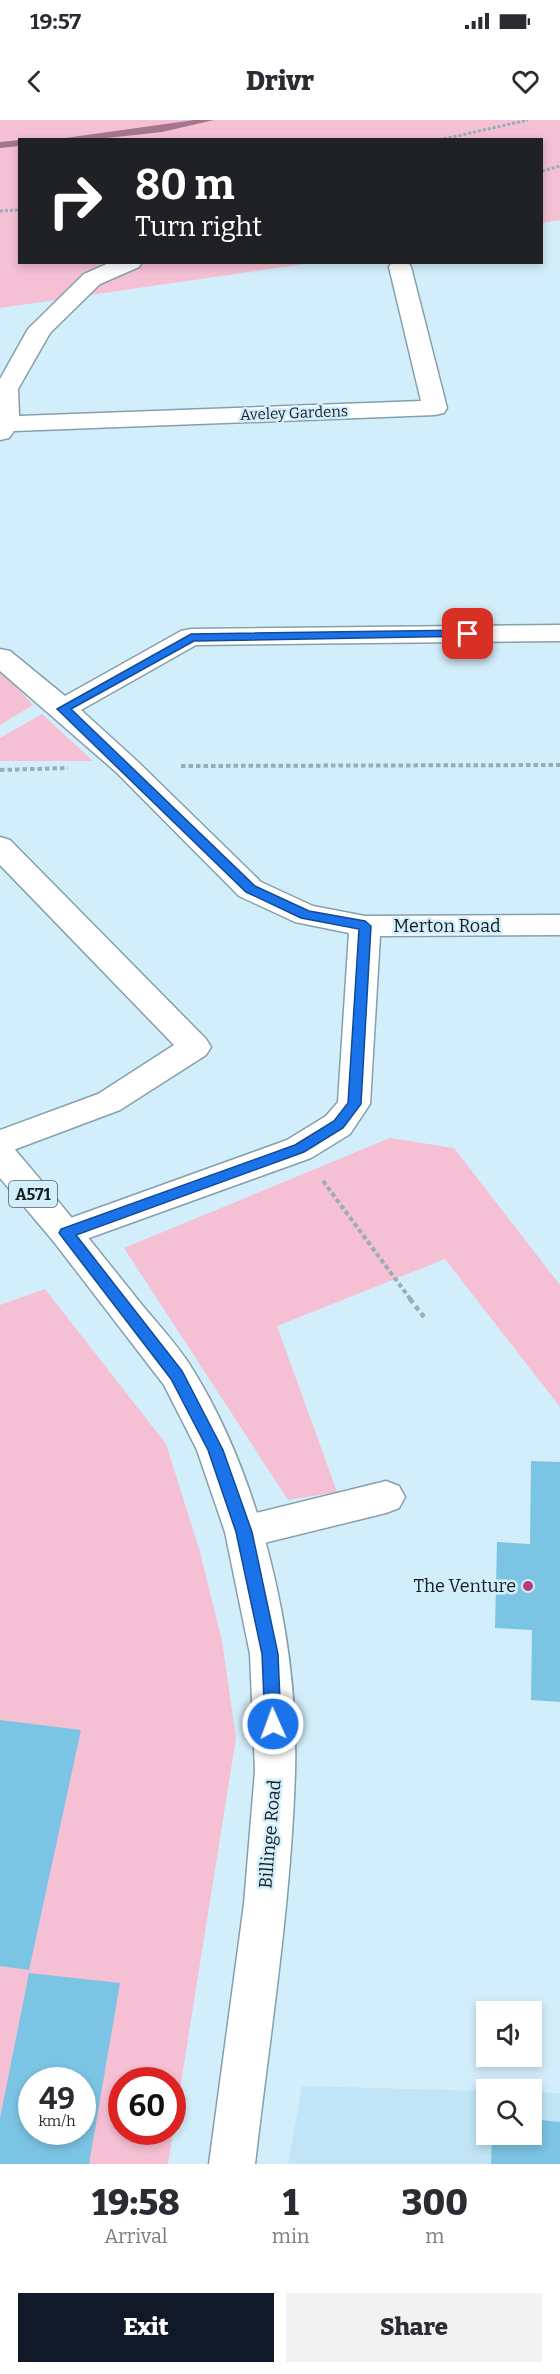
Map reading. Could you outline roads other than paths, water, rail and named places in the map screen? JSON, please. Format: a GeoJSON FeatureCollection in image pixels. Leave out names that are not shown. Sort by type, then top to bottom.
{"type":"FeatureCollection","features":[{"type":"Feature","properties":{"kind":"street"},"geometry":{"type":"LineString","coordinates":[[4,428],[6,389],[40,329],[92,279],[126,264]]}},
{"type":"Feature","properties":{"kind":"street","name":"Aveley Gardens"},"geometry":{"type":"LineString","coordinates":[[4,428],[435,408],[400,267]]}},
{"type":"Feature","properties":{"kind":"street"},"geometry":{"type":"LineString","coordinates":[[63,709],[191,637],[560,633]]}},
{"type":"Feature","properties":{"kind":"street","name":"Merton Road"},"geometry":{"type":"LineString","coordinates":[[0,657],[63,709],[126,766],[250,889],[306,915],[365,926],[560,925]]}},
{"type":"Feature","properties":{"kind":"street"},"geometry":{"type":"LineString","coordinates":[[0,847],[195,1047],[109,1102],[0,1143]]}},
{"type":"Feature","properties":{"kind":"street"},"geometry":{"type":"LineString","coordinates":[[66,1233],[299,1149],[338,1125],[354,1104],[365,926]]}},
{"type":"Feature","properties":{"kind":"street","name":"A571"},"geometry":{"type":"LineString","coordinates":[[0,1155],[66,1233]]}},
{"type":"Feature","properties":{"kind":"street","name":"Billinge Road"},"geometry":{"type":"LineString","coordinates":[[66,1233],[177,1375],[215,1450],[244,1532],[270,1654],[275,1771],[265,1904],[232,2164]]}},
{"type":"Feature","properties":{"kind":"street"},"geometry":{"type":"LineString","coordinates":[[244,1532],[386,1497]]}},
{"type":"Feature","properties":{"kind":"waterway"},"geometry":{"type":"LineString","coordinates":[[74,138],[162,129],[209,120]]}},
{"type":"Feature","properties":{"kind":"waterway"},"geometry":{"type":"LineString","coordinates":[[0,145],[18,143]]}},
{"type":"Feature","properties":{"kind":"place","name":"The Venture"},"geometry":{"type":"Point","coordinates":[528,1586]}}]}
